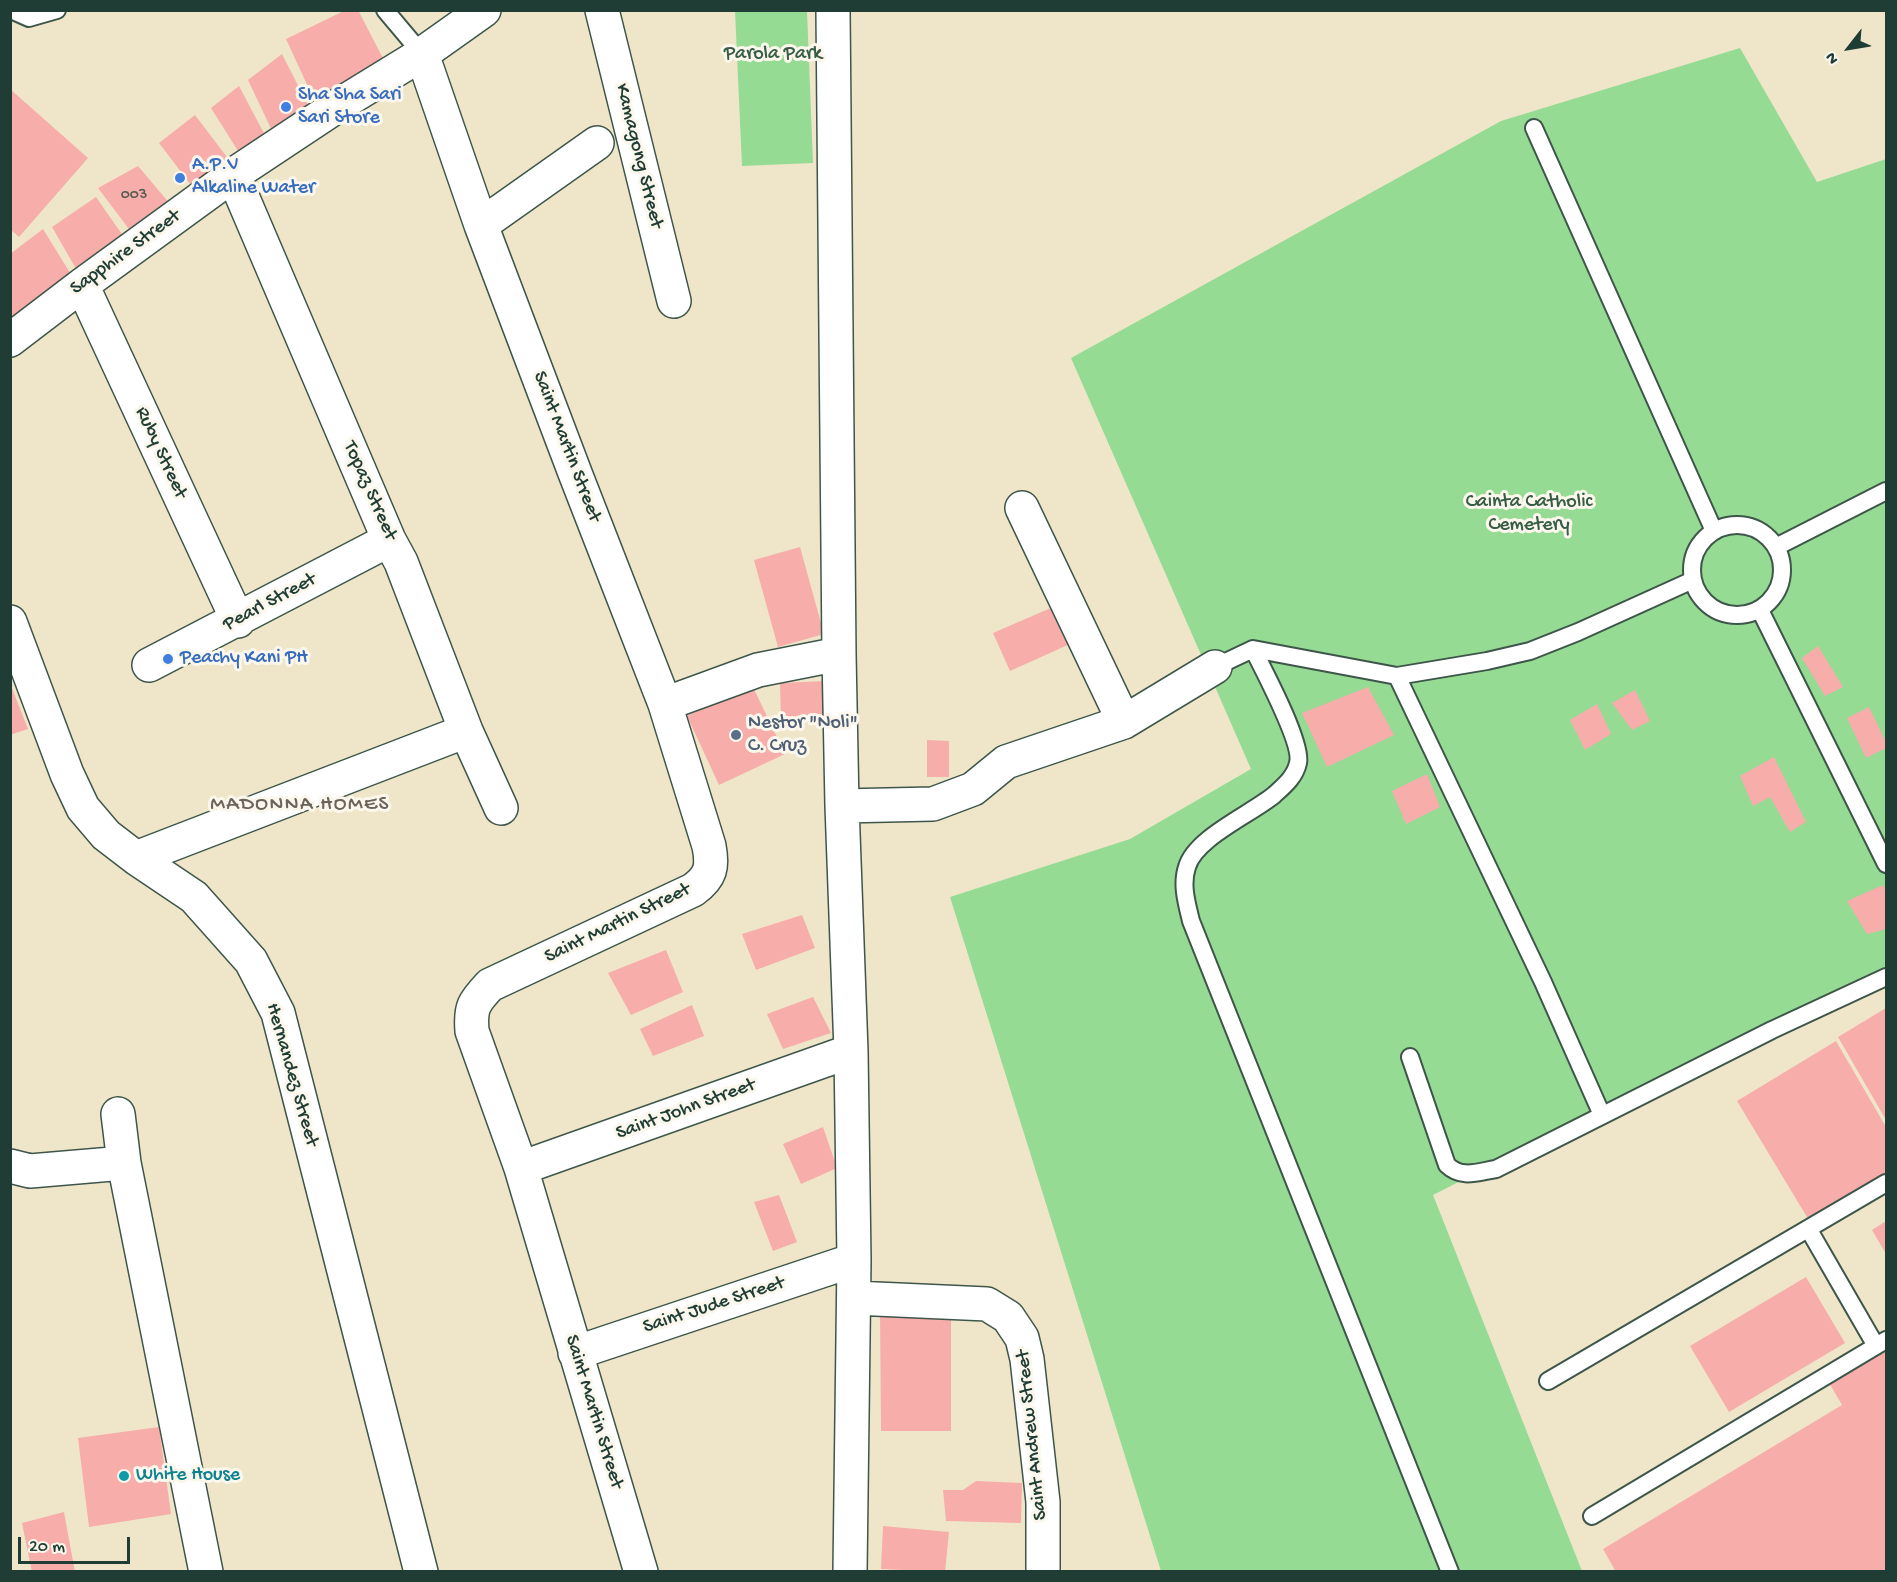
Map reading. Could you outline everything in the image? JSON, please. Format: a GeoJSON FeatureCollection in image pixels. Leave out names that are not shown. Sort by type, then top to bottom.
{"type":"FeatureCollection","features":[{"type":"Feature","properties":{"kind":"street","name":"Sapphire Street"},"geometry":{"type":"LineString","coordinates":[[10,340],[233,175],[334,108],[422,54],[484,10]]}},
{"type":"Feature","properties":{"kind":"street","name":"Kamagong Street"},"geometry":{"type":"LineString","coordinates":[[602,10],[674,301]]}},
{"type":"Feature","properties":{"kind":"street"},"geometry":{"type":"LineString","coordinates":[[833,10],[839,654],[851,1051],[854,1260],[850,1572]]}},
{"type":"Feature","properties":{"kind":"street","name":"Saint Martin Street"},"geometry":{"type":"LineString","coordinates":[[422,54],[481,225],[665,704],[710,846],[712,863],[705,881],[693,890],[490,986],[476,1001],[470,1014],[472,1031],[521,1168],[640,1572]]}},
{"type":"Feature","properties":{"kind":"street"},"geometry":{"type":"LineString","coordinates":[[481,225],[597,143]]}},
{"type":"Feature","properties":{"kind":"street","name":"Topaz Street"},"geometry":{"type":"LineString","coordinates":[[233,175],[389,540],[401,562],[466,731],[501,808]]}},
{"type":"Feature","properties":{"kind":"street","name":"Ruby Street"},"geometry":{"type":"LineString","coordinates":[[82,285],[238,621]]}},
{"type":"Feature","properties":{"kind":"street"},"geometry":{"type":"LineString","coordinates":[[1022,508],[1124,722]]}},
{"type":"Feature","properties":{"kind":"street","name":"Pearl Street"},"geometry":{"type":"LineString","coordinates":[[149,665],[238,621],[389,540]]}},
{"type":"Feature","properties":{"kind":"street","name":"Hernandez Street"},"geometry":{"type":"LineString","coordinates":[[10,622],[67,774],[83,808],[106,835],[194,897],[251,961],[278,1013],[421,1572]]}},
{"type":"Feature","properties":{"kind":"street"},"geometry":{"type":"LineString","coordinates":[[665,704],[758,670],[839,654]]}},
{"type":"Feature","properties":{"kind":"street"},"geometry":{"type":"LineString","coordinates":[[842,806],[933,804],[973,789],[1006,762],[1124,722],[1215,667]]}},
{"type":"Feature","properties":{"kind":"street"},"geometry":{"type":"LineString","coordinates":[[136,858],[466,731]]}},
{"type":"Feature","properties":{"kind":"street","name":"Saint John Street"},"geometry":{"type":"LineString","coordinates":[[521,1168],[851,1051]]}},
{"type":"Feature","properties":{"kind":"street"},"geometry":{"type":"LineString","coordinates":[[118,1114],[124,1163],[206,1572]]}},
{"type":"Feature","properties":{"kind":"street"},"geometry":{"type":"LineString","coordinates":[[10,1166],[30,1172],[124,1163]]}},
{"type":"Feature","properties":{"kind":"street","name":"Saint Jude Street"},"geometry":{"type":"LineString","coordinates":[[575,1353],[854,1260]]}},
{"type":"Feature","properties":{"kind":"street","name":"Saint Andrew Street"},"geometry":{"type":"LineString","coordinates":[[854,1298],[987,1304],[1008,1317],[1022,1338],[1027,1359],[1043,1502],[1043,1572]]}},
{"type":"Feature","properties":{"kind":"lane"},"geometry":{"type":"LineString","coordinates":[[11,10],[29,18],[57,10]]}},
{"type":"Feature","properties":{"kind":"lane"},"geometry":{"type":"LineString","coordinates":[[385,10],[422,54]]}},
{"type":"Feature","properties":{"kind":"lane"},"geometry":{"type":"LineString","coordinates":[[1534,129],[1714,531]]}},
{"type":"Feature","properties":{"kind":"lane"},"geometry":{"type":"LineString","coordinates":[[1776,547],[1887,491]]}},
{"type":"Feature","properties":{"kind":"lane"},"geometry":{"type":"LineString","coordinates":[[1727,526],[1748,527],[1767,537],[1776,547],[1781,560],[1782,574],[1779,589],[1760,610],[1747,615],[1720,612],[1698,593],[1692,566],[1696,552],[1714,531],[1727,526]]}},
{"type":"Feature","properties":{"kind":"lane"},"geometry":{"type":"LineString","coordinates":[[1215,667],[1253,649],[1396,676],[1487,661],[1530,651],[1694,580]]}},
{"type":"Feature","properties":{"kind":"lane"},"geometry":{"type":"LineString","coordinates":[[1760,610],[1887,864]]}},
{"type":"Feature","properties":{"kind":"lane"},"geometry":{"type":"LineString","coordinates":[[1253,649],[1295,739],[1299,762],[1288,783],[1265,802],[1206,840],[1187,866],[1184,892],[1191,921],[1450,1572]]}},
{"type":"Feature","properties":{"kind":"lane"},"geometry":{"type":"LineString","coordinates":[[1396,676],[1543,982],[1602,1115]]}},
{"type":"Feature","properties":{"kind":"lane"},"geometry":{"type":"LineString","coordinates":[[1410,1057],[1447,1165],[1454,1172],[1464,1174],[1496,1169],[1772,1030],[1887,977]]}},
{"type":"Feature","properties":{"kind":"lane"},"geometry":{"type":"LineString","coordinates":[[1548,1381],[1887,1184]]}},
{"type":"Feature","properties":{"kind":"lane"},"geometry":{"type":"LineString","coordinates":[[1592,1516],[1881,1343],[1809,1230]]}},
{"type":"Feature","properties":{"kind":"green space","name":"Parola Park"},"geometry":{"type":"Polygon","coordinates":[[[735,11],[807,11],[813,163],[742,166],[735,11]]]}},
{"type":"Feature","properties":{"kind":"green space","name":"Cainta Catholic Cemetery"},"geometry":{"type":"Polygon","coordinates":[[[1740,48],[1817,182],[1886,159],[1886,971],[1719,1050],[1433,1195],[1582,1571],[1161,1571],[950,897],[1130,839],[1251,769],[1071,358],[1501,121],[1740,48]]]}},
{"type":"Feature","properties":{"kind":"building"},"geometry":{"type":"Polygon","coordinates":[[[346,10],[358,10],[388,68],[316,104],[286,39],[346,10]]]}},
{"type":"Feature","properties":{"kind":"building"},"geometry":{"type":"Polygon","coordinates":[[[282,54],[312,113],[275,137],[248,80],[282,54]]]}},
{"type":"Feature","properties":{"kind":"building"},"geometry":{"type":"Polygon","coordinates":[[[239,86],[266,137],[240,154],[211,108],[239,86]]]}},
{"type":"Feature","properties":{"kind":"building"},"geometry":{"type":"Polygon","coordinates":[[[10,89],[88,158],[19,237],[10,229],[10,89]]]}},
{"type":"Feature","properties":{"kind":"building"},"geometry":{"type":"Polygon","coordinates":[[[195,115],[233,165],[197,193],[159,143],[195,115]]]}},
{"type":"Feature","properties":{"kind":"building"},"geometry":{"type":"Polygon","coordinates":[[[138,166],[171,205],[135,237],[98,188],[138,166]]]}},
{"type":"Feature","properties":{"kind":"building"},"geometry":{"type":"Polygon","coordinates":[[[96,197],[128,243],[79,274],[52,227],[96,197]]]}},
{"type":"Feature","properties":{"kind":"building"},"geometry":{"type":"Polygon","coordinates":[[[43,229],[72,276],[10,328],[10,254],[43,229]]]}},
{"type":"Feature","properties":{"kind":"building"},"geometry":{"type":"Polygon","coordinates":[[[800,547],[824,634],[778,647],[754,560],[800,547]]]}},
{"type":"Feature","properties":{"kind":"building"},"geometry":{"type":"Polygon","coordinates":[[[1053,607],[1070,644],[1010,671],[993,633],[1053,607]]]}},
{"type":"Feature","properties":{"kind":"building"},"geometry":{"type":"Polygon","coordinates":[[[1818,646],[1843,687],[1825,696],[1802,658],[1818,646]]]}},
{"type":"Feature","properties":{"kind":"building"},"geometry":{"type":"Polygon","coordinates":[[[826,681],[827,721],[781,723],[780,683],[826,681]]]}},
{"type":"Feature","properties":{"kind":"building"},"geometry":{"type":"Polygon","coordinates":[[[10,683],[28,729],[10,735],[10,683]]]}},
{"type":"Feature","properties":{"kind":"building","name":"Nestor \"Noli\" C. Cruz"},"geometry":{"type":"Polygon","coordinates":[[[752,685],[785,754],[719,785],[687,716],[752,685]]]}},
{"type":"Feature","properties":{"kind":"building"},"geometry":{"type":"Polygon","coordinates":[[[1368,687],[1394,735],[1327,767],[1302,713],[1368,687]]]}},
{"type":"Feature","properties":{"kind":"building"},"geometry":{"type":"Polygon","coordinates":[[[1635,690],[1650,721],[1632,730],[1612,703],[1635,690]]]}},
{"type":"Feature","properties":{"kind":"building"},"geometry":{"type":"Polygon","coordinates":[[[1597,704],[1611,734],[1585,750],[1570,720],[1597,704]]]}},
{"type":"Feature","properties":{"kind":"building"},"geometry":{"type":"Polygon","coordinates":[[[1869,707],[1886,742],[1886,748],[1866,758],[1847,718],[1869,707]]]}},
{"type":"Feature","properties":{"kind":"building"},"geometry":{"type":"Polygon","coordinates":[[[927,740],[949,741],[949,777],[927,777],[927,740]]]}},
{"type":"Feature","properties":{"kind":"building"},"geometry":{"type":"Polygon","coordinates":[[[1774,757],[1806,822],[1790,832],[1770,797],[1753,806],[1740,776],[1774,757]]]}},
{"type":"Feature","properties":{"kind":"building"},"geometry":{"type":"Polygon","coordinates":[[[1427,774],[1440,807],[1406,824],[1392,791],[1427,774]]]}},
{"type":"Feature","properties":{"kind":"building"},"geometry":{"type":"Polygon","coordinates":[[[1883,885],[1886,891],[1886,929],[1867,934],[1847,901],[1883,885]]]}},
{"type":"Feature","properties":{"kind":"building"},"geometry":{"type":"Polygon","coordinates":[[[802,915],[815,948],[756,970],[742,934],[802,915]]]}},
{"type":"Feature","properties":{"kind":"building"},"geometry":{"type":"Polygon","coordinates":[[[666,950],[683,992],[631,1015],[608,973],[666,950]]]}},
{"type":"Feature","properties":{"kind":"building"},"geometry":{"type":"Polygon","coordinates":[[[813,997],[831,1033],[783,1049],[767,1014],[813,997]]]}},
{"type":"Feature","properties":{"kind":"building"},"geometry":{"type":"Polygon","coordinates":[[[692,1005],[704,1036],[653,1056],[640,1029],[692,1005]]]}},
{"type":"Feature","properties":{"kind":"building"},"geometry":{"type":"Polygon","coordinates":[[[1886,1008],[1886,1120],[1838,1037],[1886,1008]]]}},
{"type":"Feature","properties":{"kind":"building"},"geometry":{"type":"Polygon","coordinates":[[[1836,1041],[1886,1127],[1886,1177],[1810,1222],[1737,1101],[1836,1041]]]}},
{"type":"Feature","properties":{"kind":"building"},"geometry":{"type":"Polygon","coordinates":[[[823,1127],[837,1168],[801,1184],[783,1144],[823,1127]]]}},
{"type":"Feature","properties":{"kind":"building"},"geometry":{"type":"Polygon","coordinates":[[[779,1195],[797,1242],[773,1251],[754,1202],[779,1195]]]}},
{"type":"Feature","properties":{"kind":"building"},"geometry":{"type":"Polygon","coordinates":[[[1886,1221],[1886,1254],[1872,1230],[1886,1221]]]}},
{"type":"Feature","properties":{"kind":"building"},"geometry":{"type":"Polygon","coordinates":[[[1806,1277],[1845,1343],[1729,1412],[1690,1346],[1806,1277]]]}},
{"type":"Feature","properties":{"kind":"building"},"geometry":{"type":"Polygon","coordinates":[[[880,1309],[951,1310],[951,1431],[881,1431],[880,1309]]]}},
{"type":"Feature","properties":{"kind":"building"},"geometry":{"type":"Polygon","coordinates":[[[1886,1346],[1886,1572],[1616,1572],[1603,1549],[1842,1405],[1828,1381],[1886,1346]]]}},
{"type":"Feature","properties":{"kind":"building","name":"White House"},"geometry":{"type":"Polygon","coordinates":[[[159,1427],[171,1514],[89,1527],[78,1438],[159,1427]]]}},
{"type":"Feature","properties":{"kind":"building"},"geometry":{"type":"Polygon","coordinates":[[[976,1481],[1022,1483],[1021,1523],[946,1521],[943,1490],[963,1490],[976,1481]]]}},
{"type":"Feature","properties":{"kind":"building"},"geometry":{"type":"Polygon","coordinates":[[[64,1512],[75,1572],[32,1572],[22,1523],[64,1512]]]}},
{"type":"Feature","properties":{"kind":"building"},"geometry":{"type":"Polygon","coordinates":[[[883,1526],[949,1532],[945,1572],[881,1569],[883,1526]]]}},
{"type":"Feature","properties":{"kind":"place","name":"Sha Sha Sari Sari Store"},"geometry":{"type":"Point","coordinates":[286,107]}},
{"type":"Feature","properties":{"kind":"place","name":"A.P.V Alkaline Water"},"geometry":{"type":"Point","coordinates":[180,178]}},
{"type":"Feature","properties":{"kind":"place","name":"Peachy Kani PH"},"geometry":{"type":"Point","coordinates":[168,659]}},
{"type":"Feature","properties":{"kind":"place","name":"Nestor \"Noli\" C. Cruz"},"geometry":{"type":"Point","coordinates":[736,735]}},
{"type":"Feature","properties":{"kind":"place","name":"White House"},"geometry":{"type":"Point","coordinates":[124,1476]}},
{"type":"Feature","properties":{"kind":"district","name":"MADONNA HOMES"},"geometry":{"type":"Point","coordinates":[300,806]}}]}
